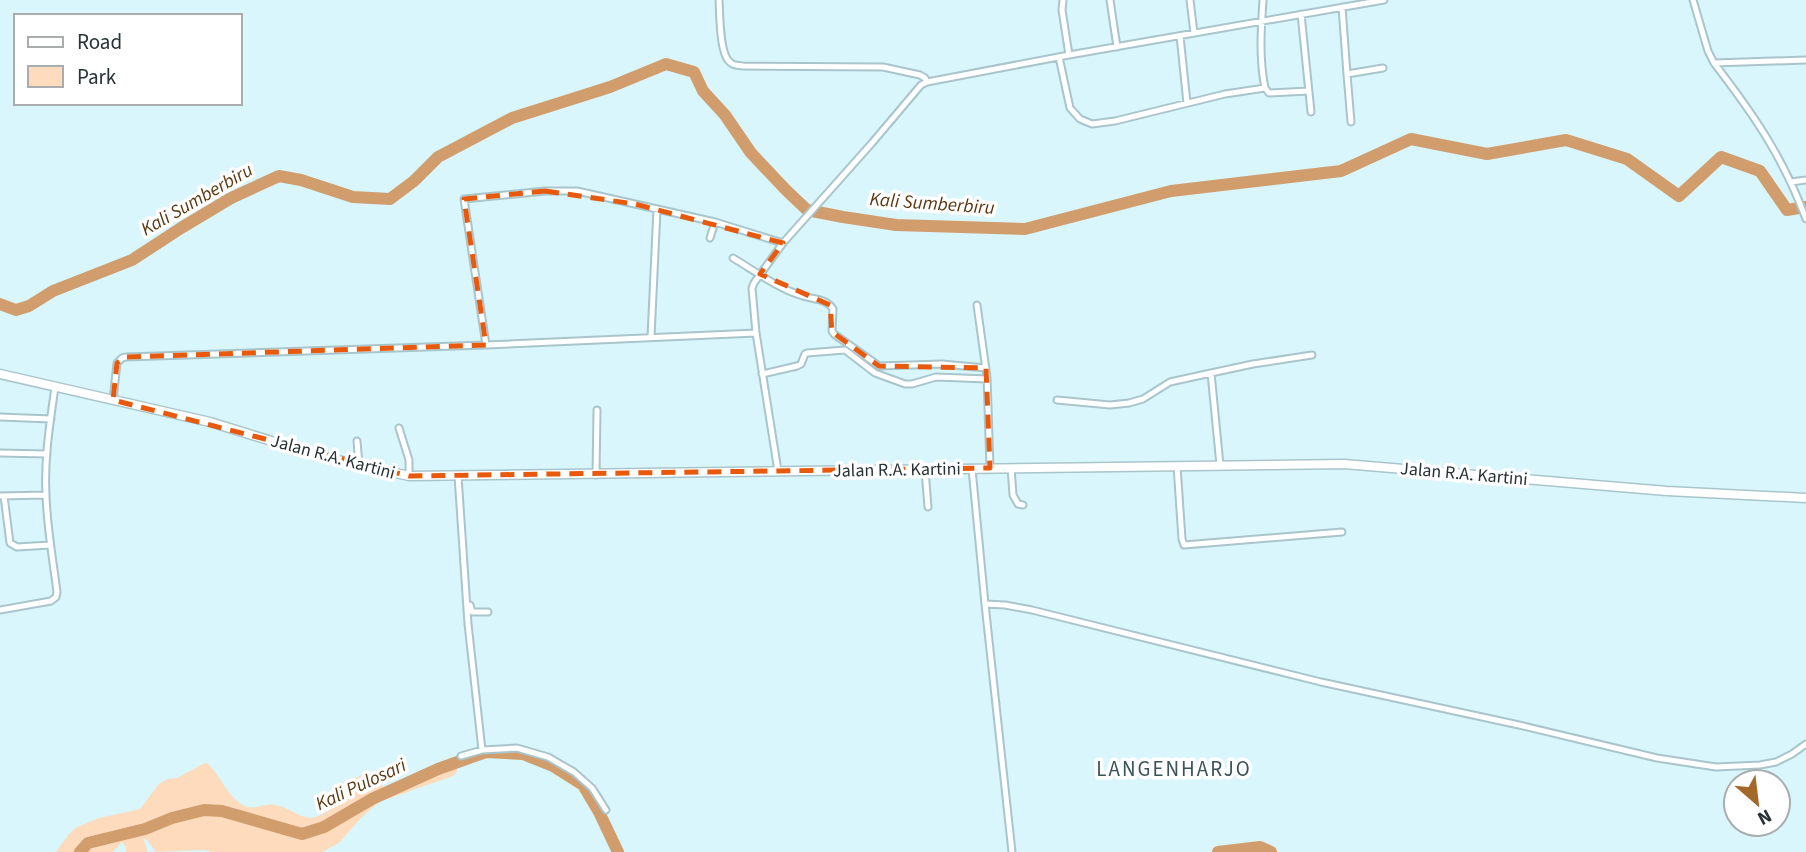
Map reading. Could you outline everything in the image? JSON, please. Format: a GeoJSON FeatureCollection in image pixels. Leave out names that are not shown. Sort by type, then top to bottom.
{"type":"FeatureCollection","features":[{"type":"Feature","properties":{"kind":"main road","name":"Jalan R.A. Kartini"},"geometry":{"type":"LineString","coordinates":[[0,374],[210,422],[320,456],[409,476],[1344,464],[1667,491],[1806,498]]}},
{"type":"Feature","properties":{"kind":"street"},"geometry":{"type":"LineString","coordinates":[[719,0],[722,43],[731,64],[883,67],[920,75],[927,82]]}},
{"type":"Feature","properties":{"kind":"street"},"geometry":{"type":"LineString","coordinates":[[1063,0],[1069,55]]}},
{"type":"Feature","properties":{"kind":"street"},"geometry":{"type":"LineString","coordinates":[[1110,0],[1117,47]]}},
{"type":"Feature","properties":{"kind":"street"},"geometry":{"type":"LineString","coordinates":[[1190,0],[1194,33]]}},
{"type":"Feature","properties":{"kind":"street"},"geometry":{"type":"LineString","coordinates":[[1263,0],[1265,88],[1269,93],[1309,91]]}},
{"type":"Feature","properties":{"kind":"street"},"geometry":{"type":"LineString","coordinates":[[778,472],[756,333],[752,288],[783,243],[921,85],[1069,55],[1384,0]]}},
{"type":"Feature","properties":{"kind":"street"},"geometry":{"type":"LineString","coordinates":[[1693,0],[1714,63],[1757,120],[1791,181],[1805,217]]}},
{"type":"Feature","properties":{"kind":"street"},"geometry":{"type":"LineString","coordinates":[[1342,7],[1351,122]]}},
{"type":"Feature","properties":{"kind":"street"},"geometry":{"type":"LineString","coordinates":[[1301,14],[1311,113]]}},
{"type":"Feature","properties":{"kind":"street"},"geometry":{"type":"LineString","coordinates":[[1180,36],[1187,103]]}},
{"type":"Feature","properties":{"kind":"street"},"geometry":{"type":"LineString","coordinates":[[1059,57],[1070,107],[1080,119],[1100,124],[1265,88]]}},
{"type":"Feature","properties":{"kind":"street"},"geometry":{"type":"LineString","coordinates":[[1714,63],[1806,60]]}},
{"type":"Feature","properties":{"kind":"street"},"geometry":{"type":"LineString","coordinates":[[1347,74],[1383,68]]}},
{"type":"Feature","properties":{"kind":"street"},"geometry":{"type":"LineString","coordinates":[[1791,181],[1806,180]]}},
{"type":"Feature","properties":{"kind":"street"},"geometry":{"type":"LineString","coordinates":[[486,345],[464,199],[504,194],[577,191],[783,243]]}},
{"type":"Feature","properties":{"kind":"street"},"geometry":{"type":"LineString","coordinates":[[651,337],[656,209]]}},
{"type":"Feature","properties":{"kind":"street"},"geometry":{"type":"LineString","coordinates":[[710,238],[714,224]]}},
{"type":"Feature","properties":{"kind":"street"},"geometry":{"type":"LineString","coordinates":[[733,258],[758,276],[801,296],[826,302],[832,309],[834,334],[879,366],[942,364],[987,373]]}},
{"type":"Feature","properties":{"kind":"street"},"geometry":{"type":"LineString","coordinates":[[977,304],[987,373],[990,468]]}},
{"type":"Feature","properties":{"kind":"street"},"geometry":{"type":"LineString","coordinates":[[113,400],[117,363],[126,357],[756,333]]}},
{"type":"Feature","properties":{"kind":"street"},"geometry":{"type":"LineString","coordinates":[[762,373],[797,366],[807,353],[845,350],[875,373],[905,384],[936,377],[987,373]]}},
{"type":"Feature","properties":{"kind":"street"},"geometry":{"type":"LineString","coordinates":[[1057,400],[1110,405],[1129,403],[1143,399],[1170,382],[1253,364],[1312,355]]}},
{"type":"Feature","properties":{"kind":"street"},"geometry":{"type":"LineString","coordinates":[[875,373],[879,366]]}},
{"type":"Feature","properties":{"kind":"street"},"geometry":{"type":"LineString","coordinates":[[1211,373],[1220,465]]}},
{"type":"Feature","properties":{"kind":"street"},"geometry":{"type":"LineString","coordinates":[[0,610],[54,600],[57,592],[46,495],[47,454],[55,387]]}},
{"type":"Feature","properties":{"kind":"street"},"geometry":{"type":"LineString","coordinates":[[596,475],[597,410]]}},
{"type":"Feature","properties":{"kind":"street"},"geometry":{"type":"LineString","coordinates":[[0,417],[51,419]]}},
{"type":"Feature","properties":{"kind":"street"},"geometry":{"type":"LineString","coordinates":[[399,428],[409,460],[409,476]]}},
{"type":"Feature","properties":{"kind":"street"},"geometry":{"type":"LineString","coordinates":[[357,441],[359,465]]}},
{"type":"Feature","properties":{"kind":"street"},"geometry":{"type":"LineString","coordinates":[[0,453],[47,454]]}},
{"type":"Feature","properties":{"kind":"street"},"geometry":{"type":"LineString","coordinates":[[1177,466],[1184,545],[1342,531]]}},
{"type":"Feature","properties":{"kind":"street"},"geometry":{"type":"LineString","coordinates":[[1010,468],[1013,495],[1016,502],[1023,505]]}},
{"type":"Feature","properties":{"kind":"street"},"geometry":{"type":"LineString","coordinates":[[972,469],[1012,852]]}},
{"type":"Feature","properties":{"kind":"street"},"geometry":{"type":"LineString","coordinates":[[925,470],[928,507]]}},
{"type":"Feature","properties":{"kind":"street"},"geometry":{"type":"LineString","coordinates":[[460,477],[470,609],[472,612],[488,612]]}},
{"type":"Feature","properties":{"kind":"street"},"geometry":{"type":"LineString","coordinates":[[460,477],[468,624],[482,750]]}},
{"type":"Feature","properties":{"kind":"street"},"geometry":{"type":"LineString","coordinates":[[46,495],[2,496],[10,543],[17,547],[50,545]]}},
{"type":"Feature","properties":{"kind":"street"},"geometry":{"type":"LineString","coordinates":[[985,604],[1032,610],[1321,681],[1657,758],[1716,767],[1760,765],[1776,762],[1806,744]]}},
{"type":"Feature","properties":{"kind":"street"},"geometry":{"type":"LineString","coordinates":[[461,756],[482,750],[517,748],[548,757],[574,772],[592,788],[606,810]]}},
{"type":"Feature","properties":{"kind":"highlighted area"},"geometry":{"type":"Polygon","coordinates":[[[545,191],[635,204],[783,243],[760,274],[830,305],[832,332],[879,366],[986,368],[990,468],[409,476],[113,400],[117,363],[126,357],[486,345],[464,199],[545,191]]]}},
{"type":"Feature","properties":{"kind":"green space"},"geometry":{"type":"Polygon","coordinates":[[[207,763],[232,796],[243,805],[251,808],[275,805],[308,818],[332,808],[335,785],[374,771],[388,791],[454,764],[457,772],[453,776],[379,802],[339,843],[322,852],[156,852],[143,838],[148,852],[126,852],[122,842],[113,852],[56,852],[77,827],[99,818],[140,809],[159,784],[207,763]]]}},
{"type":"Feature","properties":{"kind":"waterway","name":"Kali Sumberbiru"},"geometry":{"type":"LineString","coordinates":[[0,304],[16,310],[29,306],[53,291],[132,260],[231,198],[279,176],[301,180],[353,197],[390,199],[414,181],[438,157],[512,118],[610,87],[666,64],[694,72],[703,91],[725,115],[751,153],[807,210],[896,225],[1025,229],[1171,191],[1341,171],[1411,139],[1487,154],[1566,140],[1627,159],[1679,196],[1721,157],[1760,171],[1787,210],[1806,207]]}},
{"type":"Feature","properties":{"kind":"waterway","name":"Kali Pulosari"},"geometry":{"type":"LineString","coordinates":[[80,852],[88,843],[145,829],[172,818],[204,810],[222,811],[302,834],[324,827],[372,799],[438,769],[486,752],[523,754],[553,766],[583,785],[618,852]]}},
{"type":"Feature","properties":{"kind":"waterway","name":"Kali Pulosari"},"geometry":{"type":"LineString","coordinates":[[1218,852],[1260,847],[1271,852]]}},
{"type":"Feature","properties":{"kind":"district","name":"LANGENHARJO"},"geometry":{"type":"Point","coordinates":[1174,769]}}]}
